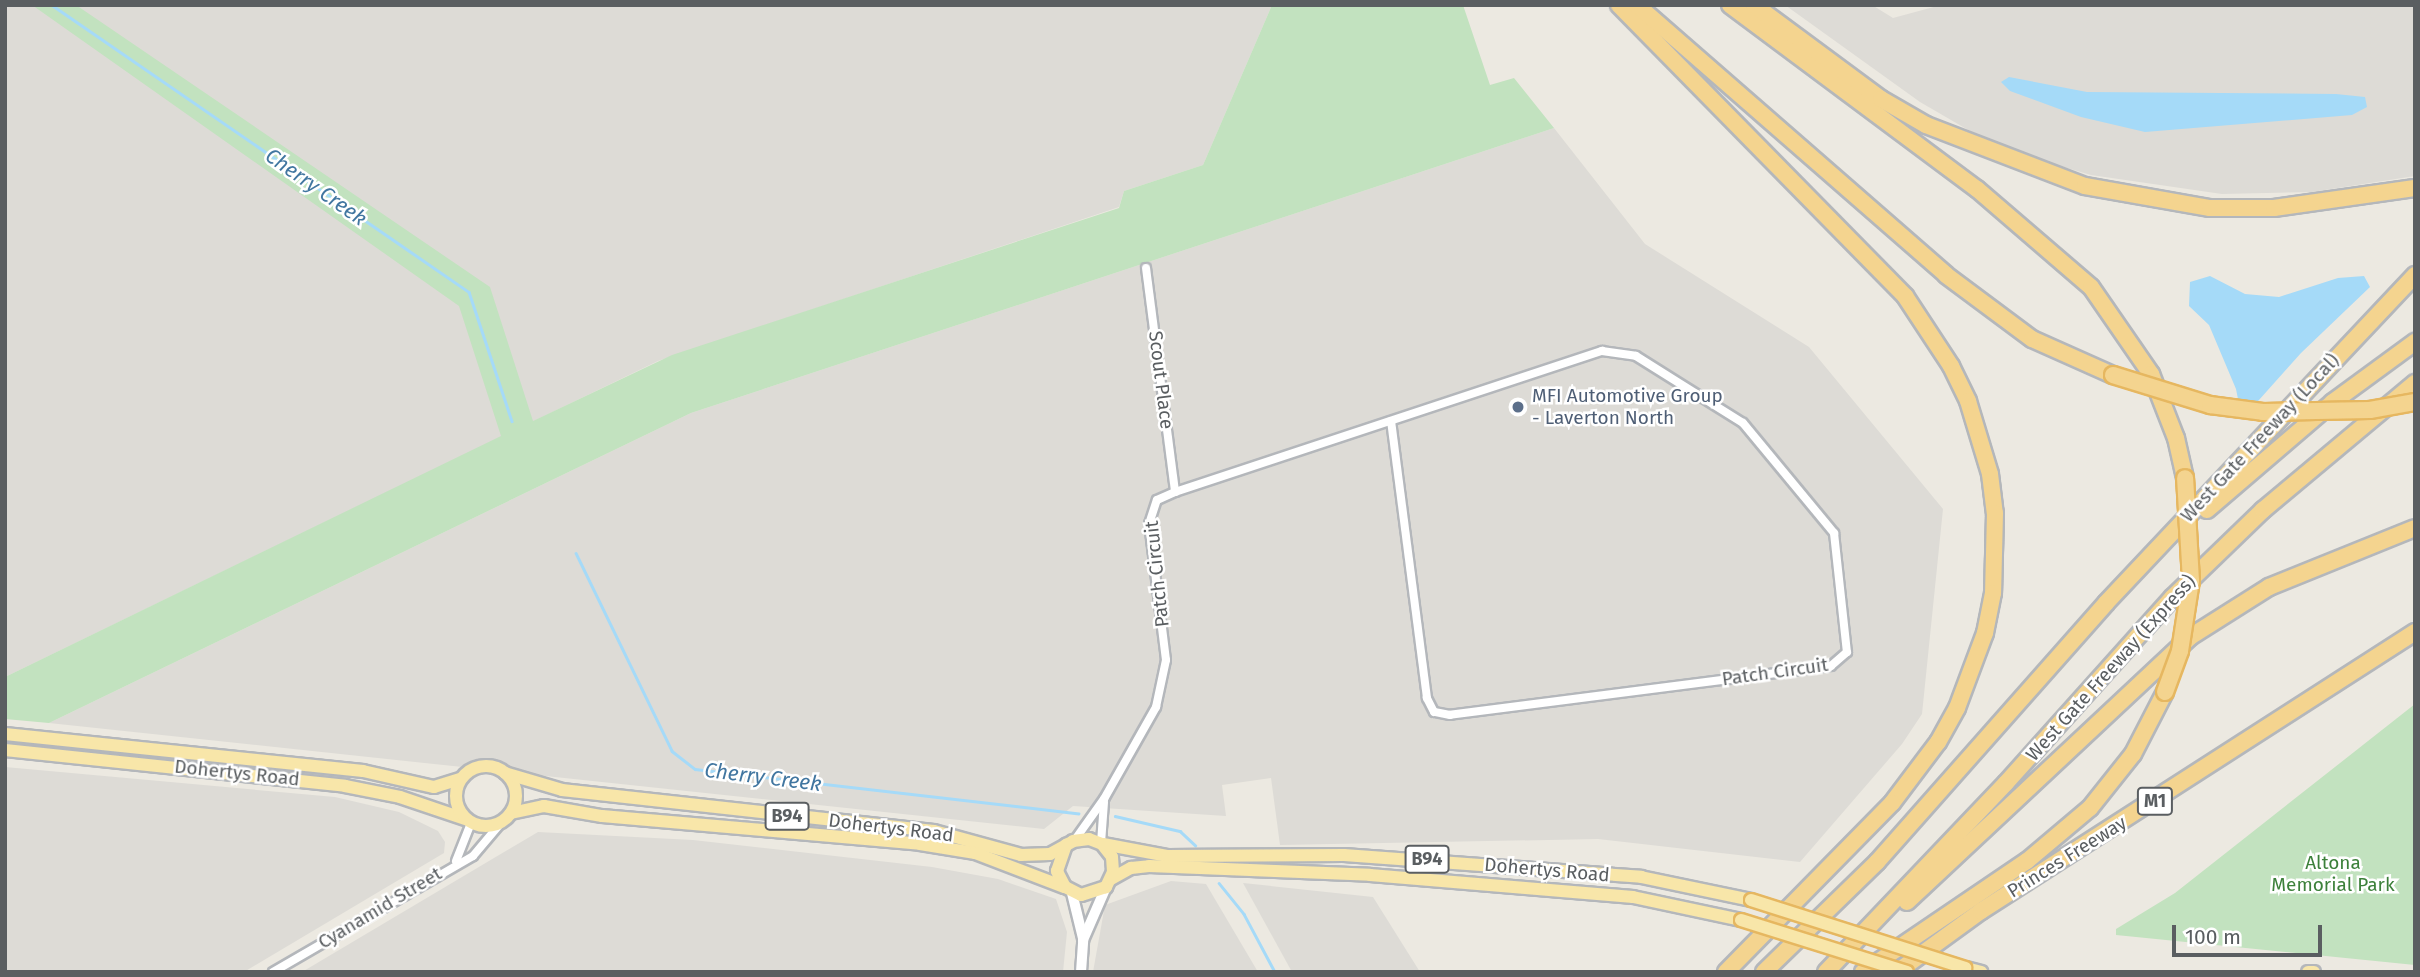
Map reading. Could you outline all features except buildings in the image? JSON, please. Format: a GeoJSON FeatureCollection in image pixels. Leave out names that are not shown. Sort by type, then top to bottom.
{"type":"FeatureCollection","features":[{"type":"Feature","properties":{"kind":"highway"},"geometry":{"type":"LineString","coordinates":[[1619,5],[1905,296],[1951,366],[1968,401],[1990,474],[1995,513],[1993,593],[1985,633],[1957,708],[1938,742],[1892,803],[1726,972]]}},
{"type":"Feature","properties":{"kind":"highway"},"geometry":{"type":"LineString","coordinates":[[1637,5],[1946,275],[2032,339],[2113,375],[2197,402],[2263,412],[2370,410],[2415,402]]}},
{"type":"Feature","properties":{"kind":"highway"},"geometry":{"type":"LineString","coordinates":[[1730,5],[1998,205],[2091,286],[2151,374],[2176,438],[2185,478],[2191,581],[2180,650],[2165,692],[2133,754],[2090,808],[2027,861],[1863,972]]}},
{"type":"Feature","properties":{"kind":"highway"},"geometry":{"type":"LineString","coordinates":[[1754,5],[1881,99],[1926,125],[2085,186],[2210,208],[2287,207],[2415,188]]}},
{"type":"Feature","properties":{"kind":"highway","name":"West Gate Freeway (Local)"},"geometry":{"type":"LineString","coordinates":[[2106,603],[2415,275]]}},
{"type":"Feature","properties":{"kind":"highway","name":"West Gate Freeway (Express)"},"geometry":{"type":"LineString","coordinates":[[2106,603],[2242,478],[2415,342]]}},
{"type":"Feature","properties":{"kind":"highway","name":"West Gate Freeway (Express)"},"geometry":{"type":"LineString","coordinates":[[1826,972],[2006,783],[2173,597],[2263,510],[2415,383]]}},
{"type":"Feature","properties":{"kind":"highway"},"geometry":{"type":"LineString","coordinates":[[1831,972],[2190,637],[2269,587],[2415,528]]}},
{"type":"Feature","properties":{"kind":"highway"},"geometry":{"type":"LineString","coordinates":[[1764,972],[1877,862],[2106,603]]}},
{"type":"Feature","properties":{"kind":"highway","name":"Princes Freeway"},"geometry":{"type":"LineString","coordinates":[[1897,972],[1981,911],[2415,632]]}},
{"type":"Feature","properties":{"kind":"main road","name":"Dohertys Road"},"geometry":{"type":"LineString","coordinates":[[5,734],[363,771],[434,787],[460,779]]}},
{"type":"Feature","properties":{"kind":"main road","name":"Dohertys Road"},"geometry":{"type":"LineString","coordinates":[[5,750],[345,786],[400,797],[468,821]]}},
{"type":"Feature","properties":{"kind":"main road","name":"B94"},"geometry":{"type":"LineString","coordinates":[[460,779],[481,766],[505,773]]}},
{"type":"Feature","properties":{"kind":"main road","name":"Dohertys Road"},"geometry":{"type":"LineString","coordinates":[[505,773],[562,790],[934,831],[1021,855],[1050,853],[1070,843]]}},
{"type":"Feature","properties":{"kind":"main road"},"geometry":{"type":"LineString","coordinates":[[460,779],[456,804],[468,821],[500,824],[511,813],[515,788],[505,773]]}},
{"type":"Feature","properties":{"kind":"main road","name":"Dohertys Road"},"geometry":{"type":"LineString","coordinates":[[511,813],[544,806],[602,817],[930,845],[988,857],[1069,890]]}},
{"type":"Feature","properties":{"kind":"main road","name":"B94"},"geometry":{"type":"LineString","coordinates":[[1070,843],[1089,839],[1102,844]]}},
{"type":"Feature","properties":{"kind":"main road"},"geometry":{"type":"LineString","coordinates":[[1069,890],[1057,871],[1070,843]]}},
{"type":"Feature","properties":{"kind":"main road","name":"Dohertys Road"},"geometry":{"type":"LineString","coordinates":[[1102,844],[1167,856],[1344,855],[1630,876],[1751,900],[1980,972]]}},
{"type":"Feature","properties":{"kind":"main road"},"geometry":{"type":"LineString","coordinates":[[1102,844],[1114,864],[1108,883]]}},
{"type":"Feature","properties":{"kind":"main road","name":"Dohertys Road"},"geometry":{"type":"LineString","coordinates":[[1108,883],[1131,868],[1149,866],[1370,875],[1633,897],[1741,920],[1907,972]]}},
{"type":"Feature","properties":{"kind":"main road","name":"B94"},"geometry":{"type":"LineString","coordinates":[[1069,890],[1090,895],[1108,883]]}},
{"type":"Feature","properties":{"kind":"main road"},"geometry":{"type":"LineString","coordinates":[[2308,972],[2314,972]]}},
{"type":"Feature","properties":{"kind":"street","name":"Scout Place"},"geometry":{"type":"LineString","coordinates":[[1146,268],[1175,492]]}},
{"type":"Feature","properties":{"kind":"street","name":"Patch Circuit"},"geometry":{"type":"LineString","coordinates":[[1070,843],[1104,799],[1157,707],[1166,660],[1149,515],[1157,500],[1175,492],[1602,351],[1636,356],[1743,423],[1834,533],[1847,652],[1831,666],[1450,715],[1434,712],[1427,698],[1391,421]]}},
{"type":"Feature","properties":{"kind":"street","name":"Patch Circuit"},"geometry":{"type":"LineString","coordinates":[[1102,844],[1104,799]]}},
{"type":"Feature","properties":{"kind":"street","name":"Cyanamid Street"},"geometry":{"type":"LineString","coordinates":[[452,866],[465,847],[468,821]]}},
{"type":"Feature","properties":{"kind":"street","name":"Cyanamid Street"},"geometry":{"type":"LineString","coordinates":[[273,972],[483,848],[500,824]]}},
{"type":"Feature","properties":{"kind":"street"},"geometry":{"type":"LineString","coordinates":[[1083,940],[1108,883]]}},
{"type":"Feature","properties":{"kind":"street"},"geometry":{"type":"LineString","coordinates":[[1069,890],[1083,940],[1081,972]]}},
{"type":"Feature","properties":{"kind":"shaded area"},"geometry":{"type":"Polygon","coordinates":[[[5,5],[1272,5],[1203,165],[1124,191],[1119,207],[658,361],[5,677],[5,5]]]}},
{"type":"Feature","properties":{"kind":"shaded area"},"geometry":{"type":"Polygon","coordinates":[[[1785,5],[1872,5],[1893,18],[1941,5],[2415,5],[2415,176],[2312,192],[2222,194],[2091,175],[2029,157],[1970,131],[1920,102],[1785,5]]]}},
{"type":"Feature","properties":{"kind":"shaded area"},"geometry":{"type":"Polygon","coordinates":[[[1554,128],[1645,244],[1809,347],[1943,509],[1922,714],[1902,744],[1800,862],[1598,839],[1280,845],[1271,778],[1222,785],[1226,816],[1073,806],[1044,829],[49,723],[691,413],[1554,128]]]}},
{"type":"Feature","properties":{"kind":"shaded area"},"geometry":{"type":"Polygon","coordinates":[[[5,767],[335,797],[399,812],[438,831],[445,842],[444,853],[244,972],[5,972],[5,767]]]}},
{"type":"Feature","properties":{"kind":"shaded area"},"geometry":{"type":"Polygon","coordinates":[[[538,832],[693,840],[932,867],[998,879],[1056,899],[1067,932],[1063,972],[302,972],[538,832]]]}},
{"type":"Feature","properties":{"kind":"shaded area"},"geometry":{"type":"Polygon","coordinates":[[[1171,881],[1206,884],[1258,972],[1093,972],[1105,905],[1171,881]]]}},
{"type":"Feature","properties":{"kind":"shaded area"},"geometry":{"type":"Polygon","coordinates":[[[1243,883],[1373,897],[1420,972],[1292,972],[1243,883]]]}},
{"type":"Feature","properties":{"kind":"green space"},"geometry":{"type":"Polygon","coordinates":[[[32,5],[76,5],[490,287],[533,421],[672,355],[1119,208],[1124,191],[1203,165],[1272,5],[1463,5],[1490,85],[1514,78],[1554,128],[691,413],[49,723],[5,719],[5,677],[501,436],[459,306],[32,5]]]}},
{"type":"Feature","properties":{"kind":"green space","name":"Altona Memorial Park"},"geometry":{"type":"Polygon","coordinates":[[[2415,704],[2415,965],[2116,935],[2116,929],[2175,893],[2415,704]]]}},
{"type":"Feature","properties":{"kind":"water"},"geometry":{"type":"Polygon","coordinates":[[[2009,77],[2087,92],[2336,94],[2365,97],[2367,107],[2352,115],[2145,132],[2081,117],[2010,91],[2001,82],[2009,77]]]}},
{"type":"Feature","properties":{"kind":"water"},"geometry":{"type":"Polygon","coordinates":[[[2210,276],[2245,294],[2279,297],[2338,278],[2364,276],[2370,287],[2301,353],[2242,419],[2236,389],[2209,325],[2189,306],[2190,282],[2210,276]]]}},
{"type":"Feature","properties":{"kind":"waterway","name":"Cherry Creek"},"geometry":{"type":"LineString","coordinates":[[52,5],[469,292],[512,421]]}},
{"type":"Feature","properties":{"kind":"waterway","name":"Cherry Creek"},"geometry":{"type":"LineString","coordinates":[[576,553],[672,751],[695,769],[1078,813]]}},
{"type":"Feature","properties":{"kind":"waterway","name":"Cherry Creek"},"geometry":{"type":"LineString","coordinates":[[1115,816],[1180,831],[1195,845]]}},
{"type":"Feature","properties":{"kind":"waterway","name":"Cherry Creek"},"geometry":{"type":"LineString","coordinates":[[1219,883],[1244,914],[1275,972]]}},
{"type":"Feature","properties":{"kind":"place","name":"MFI Automotive Group - Laverton North"},"geometry":{"type":"Point","coordinates":[1518,407]}}]}
